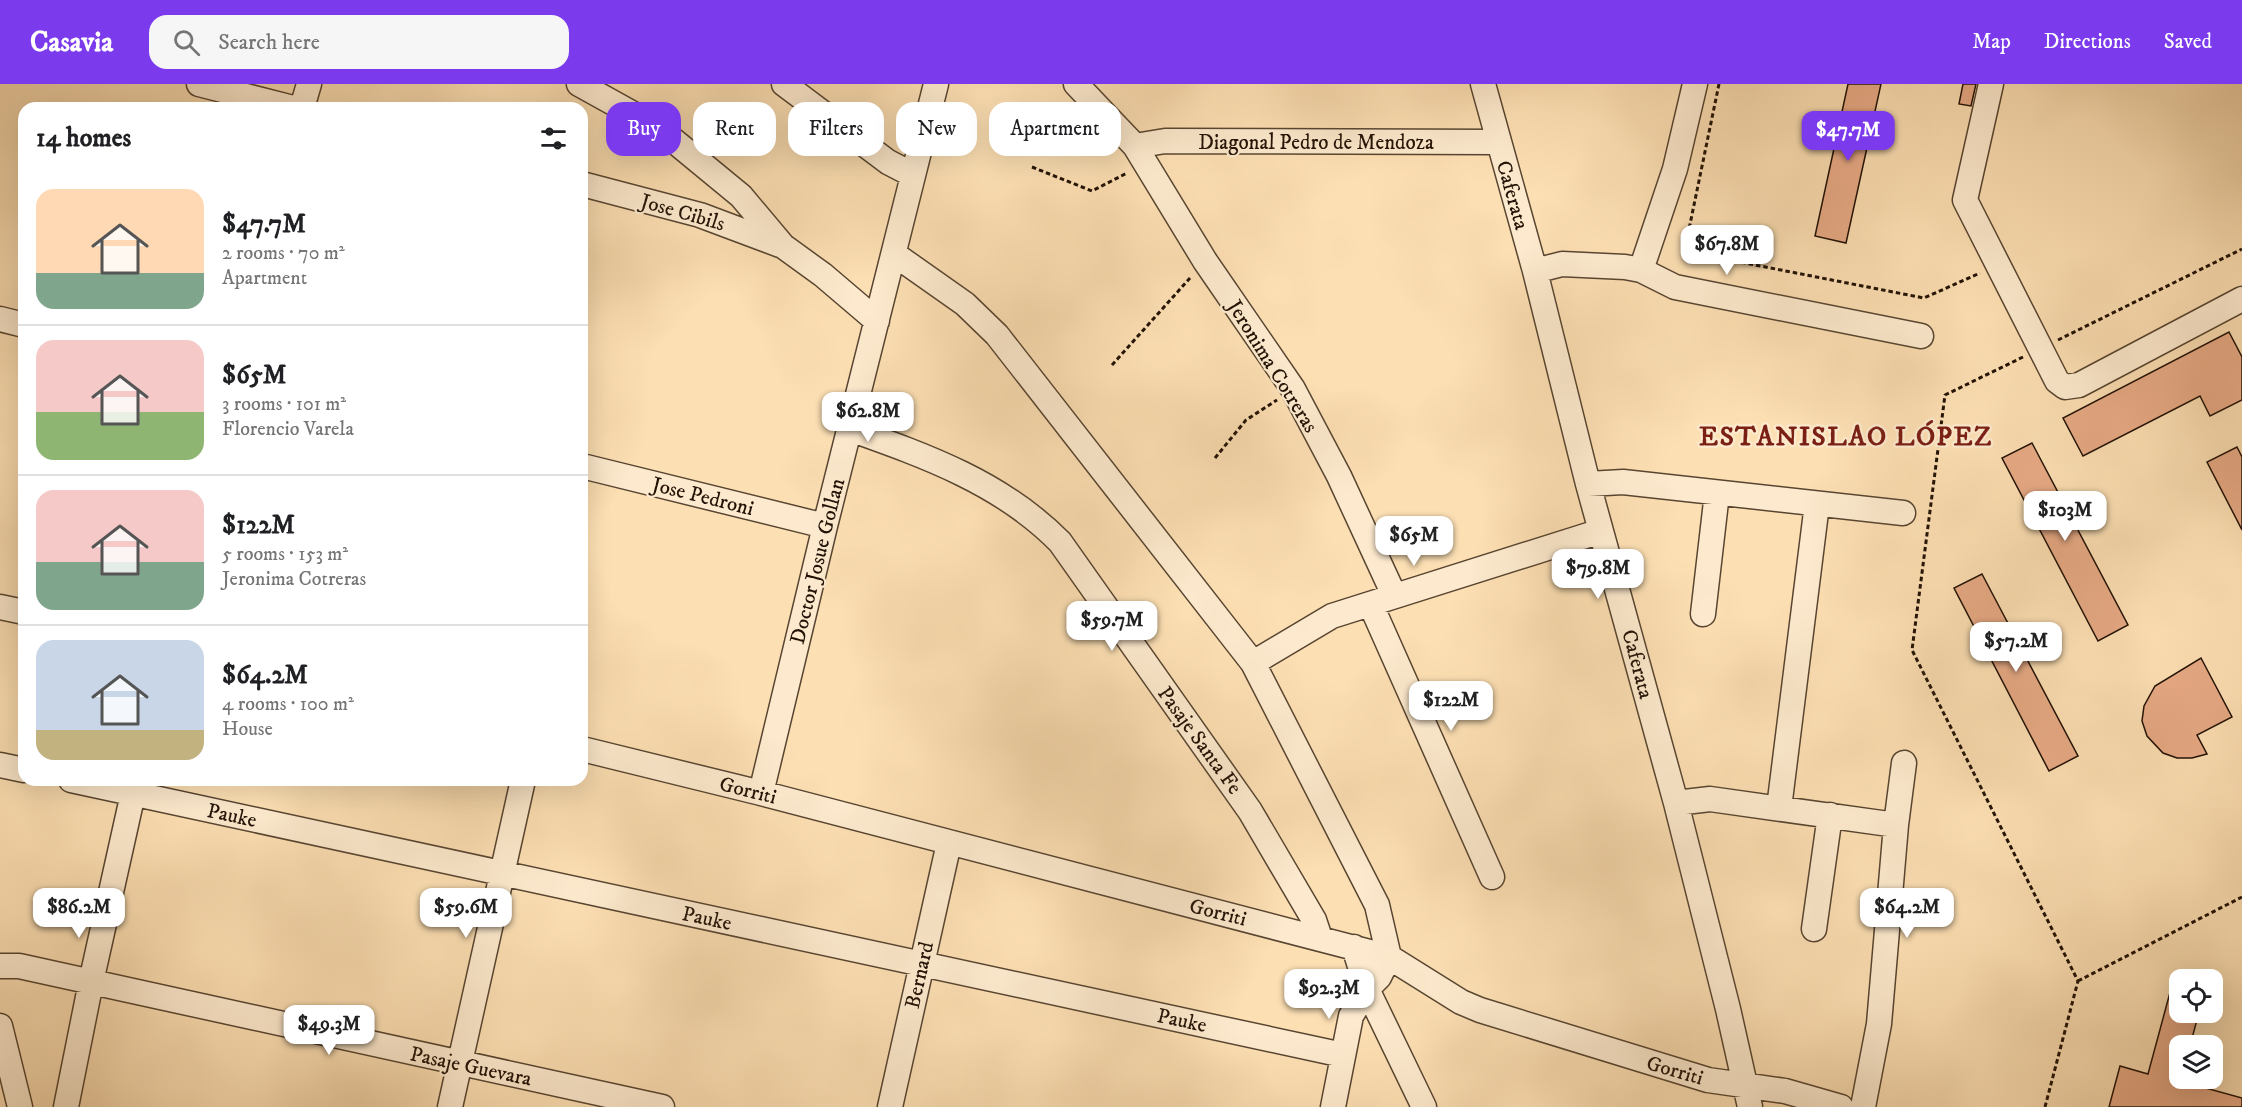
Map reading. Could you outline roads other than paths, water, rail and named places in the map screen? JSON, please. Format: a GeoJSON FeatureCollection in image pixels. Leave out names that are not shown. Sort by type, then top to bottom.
{"type":"FeatureCollection","features":[{"type":"Feature","properties":{"kind":"street"},"geometry":{"type":"LineString","coordinates":[[199,84],[270,102]]}},
{"type":"Feature","properties":{"kind":"street"},"geometry":{"type":"LineString","coordinates":[[304,102],[309,84]]}},
{"type":"Feature","properties":{"kind":"street"},"geometry":{"type":"LineString","coordinates":[[579,84],[644,120],[673,140],[741,196],[783,246],[877,321]]}},
{"type":"Feature","properties":{"kind":"street"},"geometry":{"type":"LineString","coordinates":[[784,84],[888,162],[913,176]]}},
{"type":"Feature","properties":{"kind":"street","name":"Doctor Josue Gollan"},"geometry":{"type":"LineString","coordinates":[[761,793],[825,526],[936,84]]}},
{"type":"Feature","properties":{"kind":"street","name":"Jeronima Cotreras"},"geometry":{"type":"LineString","coordinates":[[1076,84],[1140,155],[1205,261],[1293,389],[1339,476],[1394,595]]}},
{"type":"Feature","properties":{"kind":"street","name":"Caferata"},"geometry":{"type":"LineString","coordinates":[[1483,84],[1535,271],[1588,484],[1676,803],[1728,1009],[1747,1096]]}},
{"type":"Feature","properties":{"kind":"street"},"geometry":{"type":"LineString","coordinates":[[1641,270],[1676,169],[1695,84]]}},
{"type":"Feature","properties":{"kind":"street"},"geometry":{"type":"LineString","coordinates":[[1991,84],[1965,200],[2057,381],[2066,387],[2079,385],[2242,299]]}},
{"type":"Feature","properties":{"kind":"street","name":"Diagonal Pedro de Mendoza"},"geometry":{"type":"LineString","coordinates":[[1140,155],[1165,141],[1498,142]]}},
{"type":"Feature","properties":{"kind":"street","name":"Jose Cibils"},"geometry":{"type":"LineString","coordinates":[[588,186],[700,215],[783,246]]}},
{"type":"Feature","properties":{"kind":"street"},"geometry":{"type":"LineString","coordinates":[[894,254],[965,304],[997,335],[1253,663],[1377,905],[1389,957],[1379,977],[1367,989],[1351,1016],[1333,1107]]}},
{"type":"Feature","properties":{"kind":"street"},"geometry":{"type":"LineString","coordinates":[[1535,271],[1562,264],[1625,267],[1641,270],[1675,287],[1921,336]]}},
{"type":"Feature","properties":{"kind":"street"},"geometry":{"type":"LineString","coordinates":[[0,319],[18,324]]}},
{"type":"Feature","properties":{"kind":"street","name":"Pasaje Santa Fe"},"geometry":{"type":"LineString","coordinates":[[850,429],[920,454],[969,476],[998,492],[1042,524],[1060,542],[1250,811],[1314,920],[1320,938]]}},
{"type":"Feature","properties":{"kind":"street","name":"Jose Pedroni"},"geometry":{"type":"LineString","coordinates":[[588,467],[825,526]]}},
{"type":"Feature","properties":{"kind":"street"},"geometry":{"type":"LineString","coordinates":[[1588,484],[1623,482],[1904,513]]}},
{"type":"Feature","properties":{"kind":"street"},"geometry":{"type":"LineString","coordinates":[[1703,614],[1717,493]]}},
{"type":"Feature","properties":{"kind":"street"},"geometry":{"type":"LineString","coordinates":[[1779,808],[1817,504]]}},
{"type":"Feature","properties":{"kind":"street"},"geometry":{"type":"LineString","coordinates":[[1253,663],[1332,616],[1601,531]]}},
{"type":"Feature","properties":{"kind":"street"},"geometry":{"type":"LineString","coordinates":[[1371,605],[1492,877]]}},
{"type":"Feature","properties":{"kind":"street"},"geometry":{"type":"LineString","coordinates":[[0,607],[18,611]]}},
{"type":"Feature","properties":{"kind":"street","name":"Gorriti"},"geometry":{"type":"LineString","coordinates":[[588,750],[761,793],[1354,947],[1389,957],[1461,1002],[1480,1010],[1708,1080],[1747,1096],[1785,1091],[1841,1107]]}},
{"type":"Feature","properties":{"kind":"street"},"geometry":{"type":"LineString","coordinates":[[1863,1107],[1879,1024],[1896,825],[1904,763]]}},
{"type":"Feature","properties":{"kind":"street"},"geometry":{"type":"LineString","coordinates":[[0,765],[18,769]]}},
{"type":"Feature","properties":{"kind":"street"},"geometry":{"type":"LineString","coordinates":[[450,1107],[522,786]]}},
{"type":"Feature","properties":{"kind":"street"},"geometry":{"type":"LineString","coordinates":[[66,1107],[134,787]]}},
{"type":"Feature","properties":{"kind":"street","name":"Pauke"},"geometry":{"type":"LineString","coordinates":[[134,787],[502,873],[1343,1055]]}},
{"type":"Feature","properties":{"kind":"street"},"geometry":{"type":"LineString","coordinates":[[1676,803],[1710,799],[1896,825]]}},
{"type":"Feature","properties":{"kind":"street"},"geometry":{"type":"LineString","coordinates":[[1814,929],[1830,815]]}},
{"type":"Feature","properties":{"kind":"street","name":"Bernard"},"geometry":{"type":"LineString","coordinates":[[890,1107],[949,843]]}},
{"type":"Feature","properties":{"kind":"street"},"geometry":{"type":"LineString","coordinates":[[1354,947],[1367,989],[1424,1107]]}},
{"type":"Feature","properties":{"kind":"street","name":"Pasaje Guevara"},"geometry":{"type":"LineString","coordinates":[[0,966],[19,966],[662,1107]]}},
{"type":"Feature","properties":{"kind":"street"},"geometry":{"type":"LineString","coordinates":[[0,1026],[20,1107]]}},
{"type":"Feature","properties":{"kind":"district","name":"ESTANISLAO LÓPEZ"},"geometry":{"type":"Point","coordinates":[1846,436]}}]}
